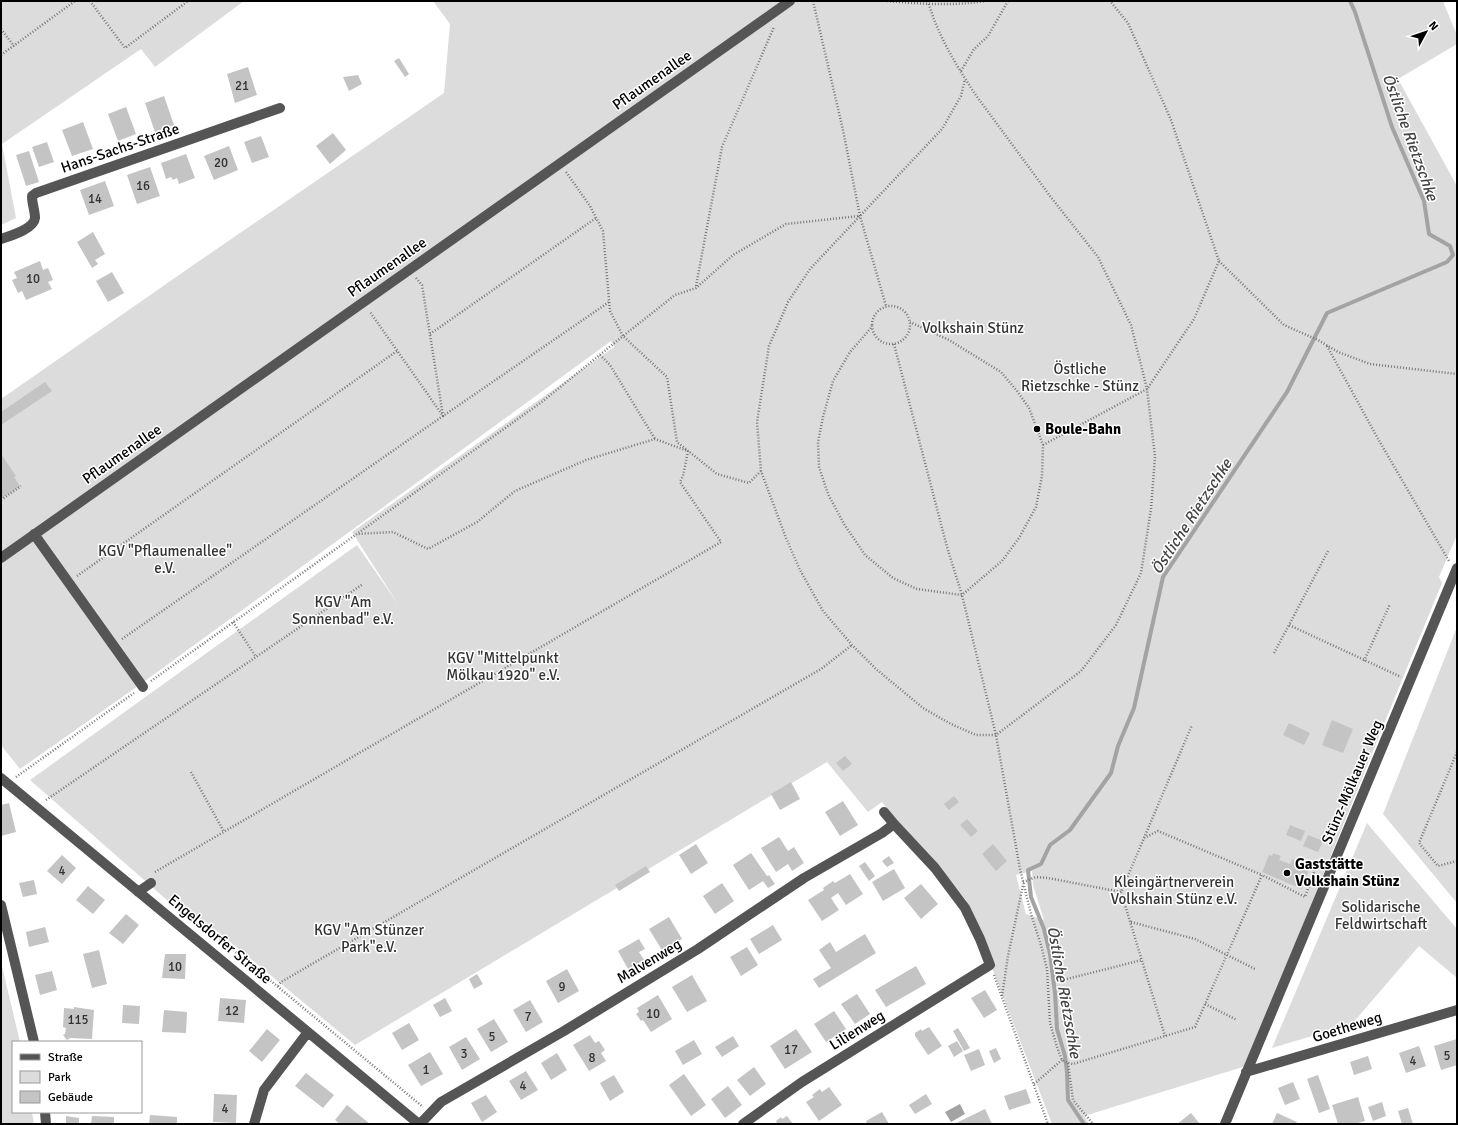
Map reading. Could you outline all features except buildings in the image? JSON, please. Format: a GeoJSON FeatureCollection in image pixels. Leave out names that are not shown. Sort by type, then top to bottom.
{"type":"FeatureCollection","features":[{"type":"Feature","properties":{"kind":"street","name":"Pflaumenallee"},"geometry":{"type":"LineString","coordinates":[[1,558],[787,4]]}},
{"type":"Feature","properties":{"kind":"street","name":"Hans-Sachs-Straße"},"geometry":{"type":"LineString","coordinates":[[1,239],[34,224],[35,218],[32,196],[36,193],[280,108]]}},
{"type":"Feature","properties":{"kind":"street"},"geometry":{"type":"LineString","coordinates":[[34,534],[143,687]]}},
{"type":"Feature","properties":{"kind":"street","name":"Stünz-Mölkauer Weg"},"geometry":{"type":"LineString","coordinates":[[1225,1124],[1456,570]]}},
{"type":"Feature","properties":{"kind":"street","name":"Engelsdorfer Straße"},"geometry":{"type":"LineString","coordinates":[[1,778],[420,1124]]}},
{"type":"Feature","properties":{"kind":"street"},"geometry":{"type":"LineString","coordinates":[[884,812],[935,868],[965,908],[980,939],[990,965]]}},
{"type":"Feature","properties":{"kind":"street","name":"Malvenweg"},"geometry":{"type":"LineString","coordinates":[[420,1124],[441,1102],[564,1031],[698,949],[804,878],[882,833],[894,824]]}},
{"type":"Feature","properties":{"kind":"street"},"geometry":{"type":"LineString","coordinates":[[138,892],[151,883]]}},
{"type":"Feature","properties":{"kind":"street"},"geometry":{"type":"LineString","coordinates":[[1,905],[34,1041]]}},
{"type":"Feature","properties":{"kind":"street","name":"Lilienweg"},"geometry":{"type":"LineString","coordinates":[[743,1124],[802,1082],[990,965]]}},
{"type":"Feature","properties":{"kind":"street","name":"Goetheweg"},"geometry":{"type":"LineString","coordinates":[[1246,1072],[1457,1010]]}},
{"type":"Feature","properties":{"kind":"street"},"geometry":{"type":"LineString","coordinates":[[254,1124],[264,1090],[308,1032]]}},
{"type":"Feature","properties":{"kind":"street"},"geometry":{"type":"LineString","coordinates":[[44,1113],[46,1124]]}},
{"type":"Feature","properties":{"kind":"path"},"geometry":{"type":"LineString","coordinates":[[1,55],[75,1]]}},
{"type":"Feature","properties":{"kind":"path"},"geometry":{"type":"LineString","coordinates":[[90,1],[126,48],[188,1]]}},
{"type":"Feature","properties":{"kind":"path"},"geometry":{"type":"LineString","coordinates":[[813,1],[843,130],[860,216],[886,306]]}},
{"type":"Feature","properties":{"kind":"path"},"geometry":{"type":"LineString","coordinates":[[887,1],[929,5],[986,1]]}},
{"type":"Feature","properties":{"kind":"path"},"geometry":{"type":"LineString","coordinates":[[928,1],[933,20],[965,79],[1050,196],[1098,257],[1131,325],[1147,389],[1155,457],[1151,510],[1141,574],[1116,625],[1081,670],[996,735],[976,735],[951,724],[923,708],[895,686],[852,645],[823,611],[800,570],[786,538],[761,471],[757,422],[769,346],[788,302],[810,269],[942,129],[961,96],[965,79]]}},
{"type":"Feature","properties":{"kind":"path"},"geometry":{"type":"LineString","coordinates":[[961,71],[974,49],[988,36],[1008,1]]}},
{"type":"Feature","properties":{"kind":"path"},"geometry":{"type":"LineString","coordinates":[[1110,1],[1128,23],[1171,120],[1219,261],[1284,325],[1318,340],[1338,352],[1370,364],[1457,374]]}},
{"type":"Feature","properties":{"kind":"path"},"geometry":{"type":"LineString","coordinates":[[696,288],[722,146],[787,4]]}},
{"type":"Feature","properties":{"kind":"path"},"geometry":{"type":"LineString","coordinates":[[1,29],[15,45]]}},
{"type":"Feature","properties":{"kind":"path"},"geometry":{"type":"LineString","coordinates":[[560,163],[590,206],[603,231],[610,311],[623,336],[667,377],[677,442],[717,474],[749,483],[761,471]]}},
{"type":"Feature","properties":{"kind":"path"},"geometry":{"type":"LineString","coordinates":[[168,668],[543,401],[675,295],[696,288],[733,255],[786,224],[860,216]]}},
{"type":"Feature","properties":{"kind":"path"},"geometry":{"type":"LineString","coordinates":[[430,334],[596,218]]}},
{"type":"Feature","properties":{"kind":"path"},"geometry":{"type":"LineString","coordinates":[[1043,445],[1147,389],[1194,319],[1219,261]]}},
{"type":"Feature","properties":{"kind":"path"},"geometry":{"type":"LineString","coordinates":[[410,270],[422,285],[444,416]]}},
{"type":"Feature","properties":{"kind":"path"},"geometry":{"type":"LineString","coordinates":[[364,302],[444,416]]}},
{"type":"Feature","properties":{"kind":"path"},"geometry":{"type":"LineString","coordinates":[[113,645],[609,302]]}},
{"type":"Feature","properties":{"kind":"path"},"geometry":{"type":"LineString","coordinates":[[895,305],[904,310],[910,322],[910,330],[906,336],[900,342],[894,344],[884,343],[878,340],[871,328],[873,316],[880,308],[886,306],[895,305]]}},
{"type":"Feature","properties":{"kind":"path"},"geometry":{"type":"LineString","coordinates":[[871,328],[850,352],[833,381],[823,418],[818,442],[819,467],[828,494],[844,524],[865,555],[893,578],[917,589],[962,595],[1002,561],[1020,538],[1036,507],[1042,476],[1043,445],[1029,408],[1001,372],[949,340],[910,322]]}},
{"type":"Feature","properties":{"kind":"path"},"geometry":{"type":"LineString","coordinates":[[894,344],[947,547],[962,595],[996,735],[1007,802],[1023,882],[1047,969],[1050,1023],[1056,1047],[1062,1060],[1074,1064],[1195,1027],[1262,875]]}},
{"type":"Feature","properties":{"kind":"path"},"geometry":{"type":"LineString","coordinates":[[1326,346],[1377,437],[1456,570]]}},
{"type":"Feature","properties":{"kind":"path"},"geometry":{"type":"LineString","coordinates":[[69,582],[397,351]]}},
{"type":"Feature","properties":{"kind":"path"},"geometry":{"type":"LineString","coordinates":[[600,355],[610,365],[655,439]]}},
{"type":"Feature","properties":{"kind":"path"},"geometry":{"type":"LineString","coordinates":[[154,872],[721,542],[680,482],[683,476],[688,451],[655,439],[586,460],[515,491],[477,522],[428,548],[393,532],[357,534]]}},
{"type":"Feature","properties":{"kind":"path"},"geometry":{"type":"LineString","coordinates":[[1,500],[21,486]]}},
{"type":"Feature","properties":{"kind":"path"},"geometry":{"type":"LineString","coordinates":[[1274,653],[1328,551]]}},
{"type":"Feature","properties":{"kind":"path"},"geometry":{"type":"LineString","coordinates":[[44,801],[363,584]]}},
{"type":"Feature","properties":{"kind":"path"},"geometry":{"type":"LineString","coordinates":[[1364,661],[1390,604]]}},
{"type":"Feature","properties":{"kind":"path"},"geometry":{"type":"LineString","coordinates":[[233,622],[256,657]]}},
{"type":"Feature","properties":{"kind":"path"},"geometry":{"type":"LineString","coordinates":[[1289,625],[1410,682]]}},
{"type":"Feature","properties":{"kind":"path"},"geometry":{"type":"LineString","coordinates":[[278,986],[281,982],[820,669],[852,645]]}},
{"type":"Feature","properties":{"kind":"path"},"geometry":{"type":"LineString","coordinates":[[20,774],[126,698]]}},
{"type":"Feature","properties":{"kind":"path"},"geometry":{"type":"LineString","coordinates":[[1165,1036],[1122,892],[1192,725]]}},
{"type":"Feature","properties":{"kind":"path"},"geometry":{"type":"LineString","coordinates":[[1457,752],[1419,843],[1438,866],[1457,861]]}},
{"type":"Feature","properties":{"kind":"path"},"geometry":{"type":"LineString","coordinates":[[191,772],[224,832]]}},
{"type":"Feature","properties":{"kind":"path"},"geometry":{"type":"LineString","coordinates":[[1144,838],[1158,831],[1262,875],[1304,897],[1316,867],[1330,873]]}},
{"type":"Feature","properties":{"kind":"path"},"geometry":{"type":"LineString","coordinates":[[1023,882],[1032,879],[1048,878],[1122,892]]}},
{"type":"Feature","properties":{"kind":"path"},"geometry":{"type":"LineString","coordinates":[[1002,997],[1008,956],[1023,882]]}},
{"type":"Feature","properties":{"kind":"path"},"geometry":{"type":"LineString","coordinates":[[1130,922],[1195,939],[1255,968]]}},
{"type":"Feature","properties":{"kind":"path"},"geometry":{"type":"LineString","coordinates":[[207,934],[219,938],[430,1112]]}},
{"type":"Feature","properties":{"kind":"path"},"geometry":{"type":"LineString","coordinates":[[1067,979],[1142,960]]}},
{"type":"Feature","properties":{"kind":"path"},"geometry":{"type":"LineString","coordinates":[[990,965],[1048,1124]]}},
{"type":"Feature","properties":{"kind":"path"},"geometry":{"type":"LineString","coordinates":[[1205,1004],[1237,1020]]}},
{"type":"Feature","properties":{"kind":"path"},"geometry":{"type":"LineString","coordinates":[[1034,1084],[1062,1060]]}},
{"type":"Feature","properties":{"kind":"path"},"geometry":{"type":"LineString","coordinates":[[1068,1063],[1073,1100],[1093,1124]]}},
{"type":"Feature","properties":{"kind":"green space"},"geometry":{"type":"Polygon","coordinates":[[[1,1],[244,1],[155,67],[141,49],[2,144],[16,218],[1,225],[1,1]]]}},
{"type":"Feature","properties":{"kind":"green space","name":"Östliche Rietzschke - Stünz"},"geometry":{"type":"Polygon","coordinates":[[[433,1],[1444,1],[1457,35],[1457,44],[1398,79],[1457,186],[1457,535],[1439,577],[1442,583],[1246,1066],[1084,1116],[1089,1124],[1052,1124],[966,900],[939,866],[900,825],[882,802],[868,812],[827,762],[355,1045],[217,931],[200,929],[30,780],[357,545],[398,604],[352,532],[614,347],[611,341],[138,686],[20,769],[1,745],[1,399],[444,93],[450,24],[433,1]],[[1032,871],[1016,875],[1026,914],[1044,920],[1033,885],[1032,871]]]}},
{"type":"Feature","properties":{"kind":"green space"},"geometry":{"type":"Polygon","coordinates":[[[1457,627],[1457,903],[1383,814],[1457,627]]]}},
{"type":"Feature","properties":{"kind":"green space","name":"Solidarische Feldwirtschaft"},"geometry":{"type":"Polygon","coordinates":[[[1367,823],[1457,929],[1457,978],[1419,946],[1352,1024],[1272,1048],[1367,823]]]}},
{"type":"Feature","properties":{"kind":"green space"},"geometry":{"type":"Polygon","coordinates":[[[1,962],[20,1041],[12,1041],[12,1113],[32,1113],[34,1124],[1,1124],[1,962]]]}},
{"type":"Feature","properties":{"kind":"shaded area"},"geometry":{"type":"Polygon","coordinates":[[[960,1104],[965,1114],[951,1122],[945,1112],[960,1104]]]}},
{"type":"Feature","properties":{"kind":"waterway","name":"Östliche Rietzschke"},"geometry":{"type":"LineString","coordinates":[[1084,1124],[1068,1100],[1067,1072],[1065,1056],[1057,1029],[1055,993],[1050,954],[1044,929],[1031,897],[1028,870],[1041,864],[1050,845],[1070,830],[1111,773],[1118,746],[1134,708],[1163,577],[1287,392],[1327,313],[1447,262],[1453,255],[1450,246],[1429,234],[1424,201],[1392,127],[1355,12],[1350,1]]}},
{"type":"Feature","properties":{"kind":"place","name":"Boule-Bahn"},"geometry":{"type":"Point","coordinates":[1037,429]}},
{"type":"Feature","properties":{"kind":"place","name":"Gaststätte Volkshain Stünz"},"geometry":{"type":"Point","coordinates":[1287,873]}},
{"type":"Feature","properties":{"kind":"park label","name":"Volkshain Stünz"},"geometry":{"type":"Point","coordinates":[973,328]}},
{"type":"Feature","properties":{"kind":"park label","name":"KGV \"Pflaumenallee\" e.V."},"geometry":{"type":"Point","coordinates":[165,560]}},
{"type":"Feature","properties":{"kind":"park label","name":"KGV \"Am Sonnenbad\" e.V."},"geometry":{"type":"Point","coordinates":[343,610]}},
{"type":"Feature","properties":{"kind":"park label","name":"KGV \"Mittelpunkt Mölkau 1920\" e.V."},"geometry":{"type":"Point","coordinates":[503,666]}},
{"type":"Feature","properties":{"kind":"park label","name":"Kleingärtnerverein Volkshain Stünz e.V."},"geometry":{"type":"Point","coordinates":[1174,890]}},
{"type":"Feature","properties":{"kind":"park label","name":"KGV \"Am Stünzer Park\"e.V."},"geometry":{"type":"Point","coordinates":[369,938]}}]}
